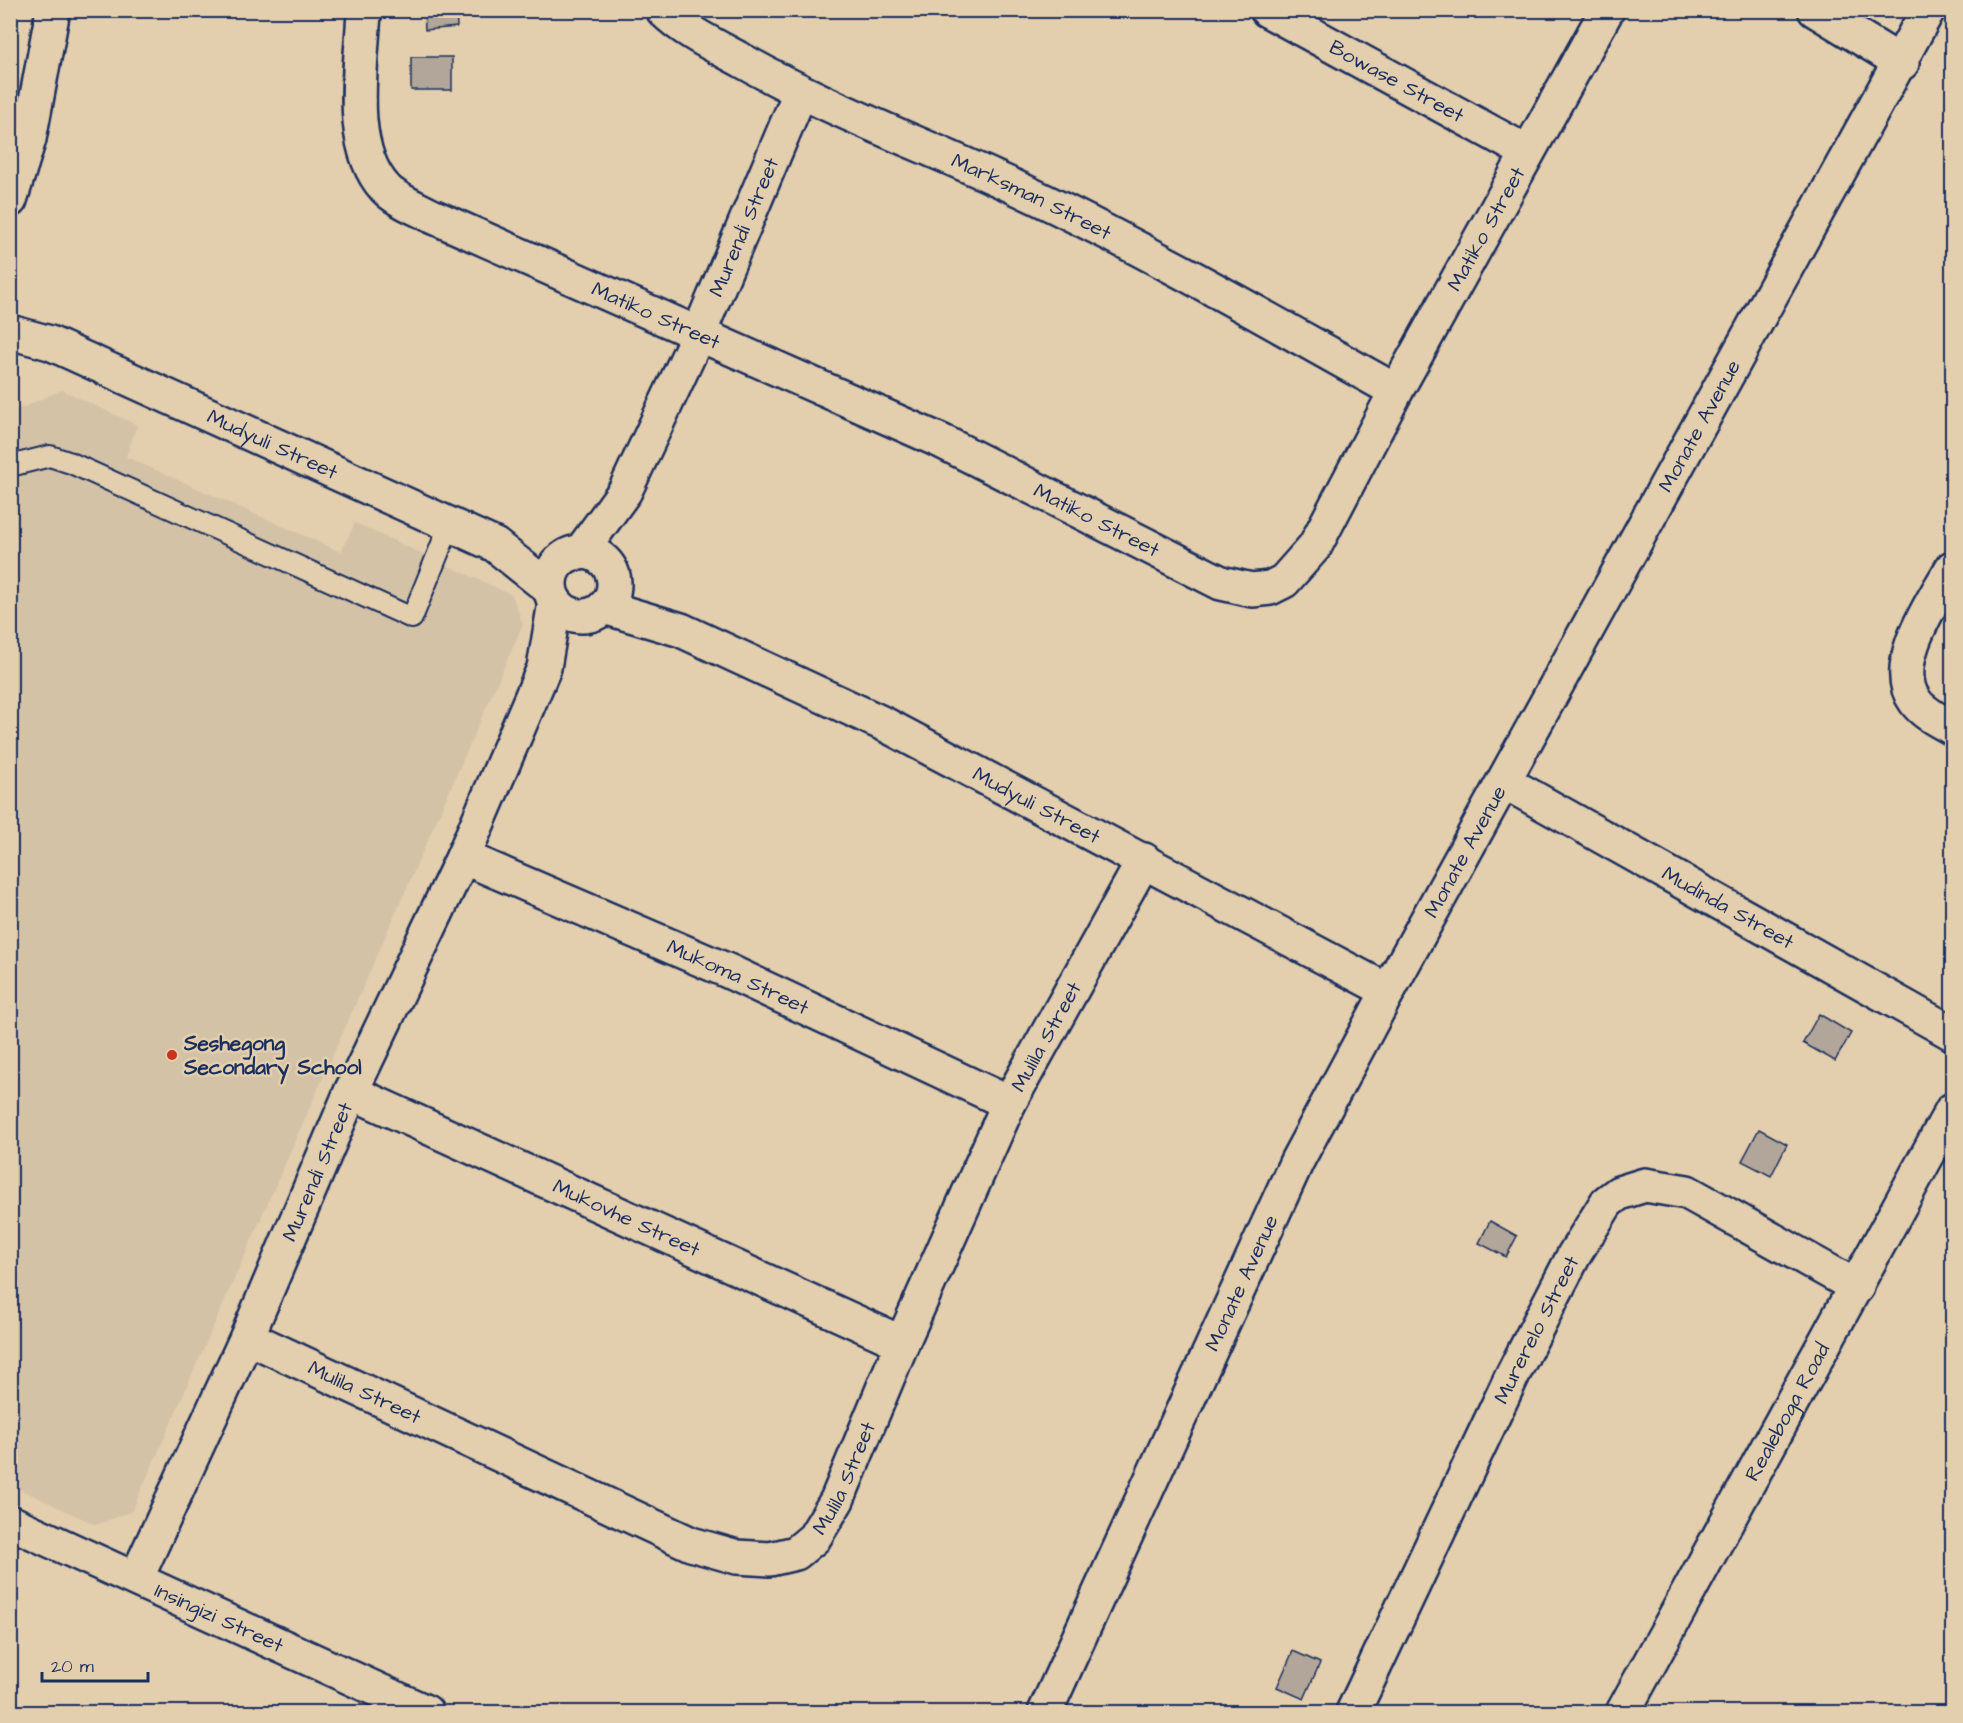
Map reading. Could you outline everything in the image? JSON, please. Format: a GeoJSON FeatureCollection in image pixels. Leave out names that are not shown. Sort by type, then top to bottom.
{"type":"FeatureCollection","features":[{"type":"Feature","properties":{"kind":"street"},"geometry":{"type":"LineString","coordinates":[[10,200],[29,139],[53,10]]}},
{"type":"Feature","properties":{"kind":"street","name":"Matiko Street"},"geometry":{"type":"LineString","coordinates":[[364,10],[359,120],[363,150],[385,189],[432,216],[943,442],[1221,583],[1252,590],[1270,588],[1284,581],[1314,546],[1396,391],[1607,10]]}},
{"type":"Feature","properties":{"kind":"street","name":"Marksman Street"},"geometry":{"type":"LineString","coordinates":[[663,10],[696,34],[800,93],[1036,197],[1206,286],[1396,391]]}},
{"type":"Feature","properties":{"kind":"street","name":"Bowase Street"},"geometry":{"type":"LineString","coordinates":[[1267,10],[1527,152]]}},
{"type":"Feature","properties":{"kind":"street"},"geometry":{"type":"LineString","coordinates":[[1815,10],[1902,63]]}},
{"type":"Feature","properties":{"kind":"street","name":"Monate Avenue"},"geometry":{"type":"LineString","coordinates":[[1045,1713],[1297,1161],[1388,991],[1902,63],[1928,10]]}},
{"type":"Feature","properties":{"kind":"street","name":"Murendi Street"},"geometry":{"type":"LineString","coordinates":[[136,1579],[248,1337],[351,1092],[463,857],[544,668],[586,593],[625,491],[699,333],[800,93]]}},
{"type":"Feature","properties":{"kind":"street","name":"Mudyuli Street"},"geometry":{"type":"LineString","coordinates":[[10,308],[50,343]]}},
{"type":"Feature","properties":{"kind":"street","name":"Mudyuli Street"},"geometry":{"type":"LineString","coordinates":[[10,332],[50,343],[450,524],[586,593],[681,630],[886,726],[1144,860],[1388,991]]}},
{"type":"Feature","properties":{"kind":"street","name":"Murendi Street"},"geometry":{"type":"LineString","coordinates":[[586,593],[554,569],[574,554],[625,491]]}},
{"type":"Feature","properties":{"kind":"street","name":"Mudyuli Street"},"geometry":{"type":"LineString","coordinates":[[495,545],[601,559],[586,593]]}},
{"type":"Feature","properties":{"kind":"street"},"geometry":{"type":"LineString","coordinates":[[1953,568],[1917,632],[1907,667],[1907,686],[1915,702],[1933,717],[1953,728]]}},
{"type":"Feature","properties":{"kind":"street","name":"Mudinda Street"},"geometry":{"type":"LineString","coordinates":[[1505,782],[1953,1033]]}},
{"type":"Feature","properties":{"kind":"street","name":"Mukoma Street"},"geometry":{"type":"LineString","coordinates":[[463,857],[728,971],[1009,1103]]}},
{"type":"Feature","properties":{"kind":"street","name":"Mulila Street"},"geometry":{"type":"LineString","coordinates":[[248,1337],[691,1544],[737,1557],[770,1559],[796,1553],[814,1538],[837,1500],[902,1343],[1009,1103],[1144,860]]}},
{"type":"Feature","properties":{"kind":"street","name":"Mukovhe Street"},"geometry":{"type":"LineString","coordinates":[[351,1092],[902,1343]]}},
{"type":"Feature","properties":{"kind":"street","name":"Realeboga Road"},"geometry":{"type":"LineString","coordinates":[[1623,1713],[1953,1110]]}},
{"type":"Feature","properties":{"kind":"street","name":"Murerelo Street"},"geometry":{"type":"LineString","coordinates":[[1353,1713],[1513,1374],[1574,1255],[1606,1202],[1618,1193],[1645,1185],[1687,1192],[1857,1287]]}},
{"type":"Feature","properties":{"kind":"street","name":"Insingizi Street"},"geometry":{"type":"LineString","coordinates":[[10,1522],[426,1713]]}},
{"type":"Feature","properties":{"kind":"lane"},"geometry":{"type":"LineString","coordinates":[[10,466],[50,456],[71,463],[412,618],[450,524]]}},
{"type":"Feature","properties":{"kind":"shaded area","name":"Seshegong Secondary School"},"geometry":{"type":"Polygon","coordinates":[[[62,390],[137,425],[126,457],[341,552],[355,523],[512,595],[523,624],[132,1511],[96,1525],[11,1485],[10,413],[62,390]]]}},
{"type":"Feature","properties":{"kind":"building"},"geometry":{"type":"Polygon","coordinates":[[[424,10],[456,10],[457,27],[425,30],[424,10]]]}},
{"type":"Feature","properties":{"kind":"building"},"geometry":{"type":"Polygon","coordinates":[[[411,57],[452,57],[452,90],[411,90],[411,57]]]}},
{"type":"Feature","properties":{"kind":"building"},"geometry":{"type":"Polygon","coordinates":[[[1819,1014],[1851,1033],[1835,1061],[1803,1043],[1819,1014]]]}},
{"type":"Feature","properties":{"kind":"building"},"geometry":{"type":"Polygon","coordinates":[[[1759,1129],[1787,1144],[1771,1176],[1742,1161],[1759,1129]]]}},
{"type":"Feature","properties":{"kind":"building"},"geometry":{"type":"Polygon","coordinates":[[[1490,1221],[1517,1236],[1506,1257],[1479,1243],[1490,1221]]]}},
{"type":"Feature","properties":{"kind":"building"},"geometry":{"type":"Polygon","coordinates":[[[1293,1651],[1320,1663],[1304,1699],[1277,1687],[1293,1651]]]}},
{"type":"Feature","properties":{"kind":"place","name":"Seshegong Secondary School"},"geometry":{"type":"Point","coordinates":[172,1055]}}]}
